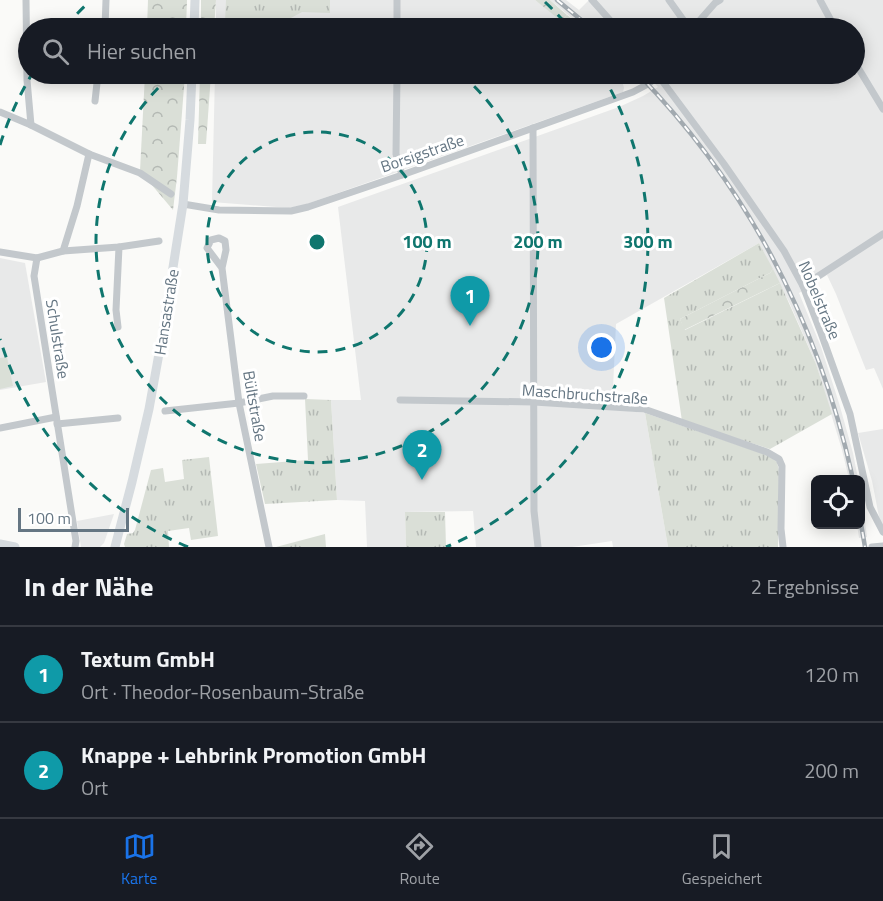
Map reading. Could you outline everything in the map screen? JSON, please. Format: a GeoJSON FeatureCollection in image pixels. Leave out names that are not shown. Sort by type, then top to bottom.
{"type":"FeatureCollection","features":[{"type":"Feature","properties":{"kind":"main road"},"geometry":{"type":"LineString","coordinates":[[194,18],[195,0]]}},
{"type":"Feature","properties":{"kind":"main road","name":"Hansastraße"},"geometry":{"type":"LineString","coordinates":[[115,547],[149,410],[162,337],[183,204],[192,84]]}},
{"type":"Feature","properties":{"kind":"main road"},"geometry":{"type":"LineString","coordinates":[[0,544],[15,547]]}},
{"type":"Feature","properties":{"kind":"street"},"geometry":{"type":"LineString","coordinates":[[26,0],[26,18]]}},
{"type":"Feature","properties":{"kind":"street"},"geometry":{"type":"LineString","coordinates":[[105,18],[106,0]]}},
{"type":"Feature","properties":{"kind":"street"},"geometry":{"type":"LineString","coordinates":[[397,18],[398,0]]}},
{"type":"Feature","properties":{"kind":"street"},"geometry":{"type":"LineString","coordinates":[[592,0],[608,18]]}},
{"type":"Feature","properties":{"kind":"street"},"geometry":{"type":"LineString","coordinates":[[669,0],[682,18]]}},
{"type":"Feature","properties":{"kind":"street"},"geometry":{"type":"LineString","coordinates":[[702,18],[720,0]]}},
{"type":"Feature","properties":{"kind":"street"},"geometry":{"type":"LineString","coordinates":[[820,0],[830,18]]}},
{"type":"Feature","properties":{"kind":"street"},"geometry":{"type":"LineString","coordinates":[[865,78],[883,109]]}},
{"type":"Feature","properties":{"kind":"street"},"geometry":{"type":"LineString","coordinates":[[27,84],[31,125]]}},
{"type":"Feature","properties":{"kind":"street"},"geometry":{"type":"LineString","coordinates":[[95,100],[97,84]]}},
{"type":"Feature","properties":{"kind":"street"},"geometry":{"type":"LineString","coordinates":[[397,84],[396,154],[402,175]]}},
{"type":"Feature","properties":{"kind":"street","name":"Borsigstraße"},"geometry":{"type":"LineString","coordinates":[[183,204],[219,210],[291,211],[308,207],[633,92],[648,84]]}},
{"type":"Feature","properties":{"kind":"street","name":"Nobelstraße"},"geometry":{"type":"LineString","coordinates":[[665,84],[784,251],[803,286],[850,414],[870,507],[883,532]]}},
{"type":"Feature","properties":{"kind":"street"},"geometry":{"type":"LineString","coordinates":[[0,112],[89,154],[140,173],[171,194]]}},
{"type":"Feature","properties":{"kind":"street"},"geometry":{"type":"LineString","coordinates":[[533,128],[534,511],[538,547]]}},
{"type":"Feature","properties":{"kind":"street"},"geometry":{"type":"LineString","coordinates":[[63,251],[77,206],[89,154]]}},
{"type":"Feature","properties":{"kind":"street"},"geometry":{"type":"LineString","coordinates":[[803,286],[883,234]]}},
{"type":"Feature","properties":{"kind":"street"},"geometry":{"type":"LineString","coordinates":[[0,252],[37,258],[63,251],[119,247],[159,241]]}},
{"type":"Feature","properties":{"kind":"street"},"geometry":{"type":"LineString","coordinates":[[118,327],[116,310],[119,247]]}},
{"type":"Feature","properties":{"kind":"street","name":"Schulstraße"},"geometry":{"type":"LineString","coordinates":[[37,258],[34,276],[76,541],[75,547]]}},
{"type":"Feature","properties":{"kind":"street","name":"Bültstraße"},"geometry":{"type":"LineString","coordinates":[[222,268],[239,403],[269,547]]}},
{"type":"Feature","properties":{"kind":"street"},"geometry":{"type":"LineString","coordinates":[[165,411],[239,403],[273,396],[304,396]]}},
{"type":"Feature","properties":{"kind":"street","name":"Maschbruchstraße"},"geometry":{"type":"LineString","coordinates":[[400,400],[534,402],[644,409],[767,452],[779,459],[782,466],[783,547]]}},
{"type":"Feature","properties":{"kind":"street"},"geometry":{"type":"LineString","coordinates":[[0,428],[57,421],[118,418]]}},
{"type":"Feature","properties":{"kind":"street"},"geometry":{"type":"LineString","coordinates":[[872,547],[883,546]]}},
{"type":"Feature","properties":{"kind":"shaded area"},"geometry":{"type":"Polygon","coordinates":[[[216,0],[535,0],[558,18],[216,18],[216,0]]]}},
{"type":"Feature","properties":{"kind":"shaded area"},"geometry":{"type":"Polygon","coordinates":[[[550,0],[566,0],[579,10],[589,0],[883,0],[883,389],[874,368],[866,370],[827,275],[799,293],[821,347],[839,403],[857,475],[848,475],[816,364],[790,304],[759,243],[616,324],[612,409],[645,413],[668,547],[613,547],[612,541],[572,547],[476,547],[473,511],[405,512],[406,547],[367,547],[365,501],[337,500],[331,400],[361,400],[338,207],[619,107],[658,87],[655,84],[865,84],[865,18],[572,18],[550,0]]]}},
{"type":"Feature","properties":{"kind":"shaded area"},"geometry":{"type":"Polygon","coordinates":[[[215,84],[623,84],[623,92],[304,205],[289,208],[212,202],[215,84]]]}},
{"type":"Feature","properties":{"kind":"shaded area"},"geometry":{"type":"Polygon","coordinates":[[[0,258],[25,263],[46,382],[0,390],[0,258]]]}},
{"type":"Feature","properties":{"kind":"shaded area"},"geometry":{"type":"Polygon","coordinates":[[[883,429],[883,525],[880,522],[872,481],[858,433],[883,429]]]}},
{"type":"Feature","properties":{"kind":"shaded area"},"geometry":{"type":"Polygon","coordinates":[[[114,514],[104,543],[100,547],[81,547],[77,521],[114,514]]]}},
{"type":"Feature","properties":{"kind":"shaded area"},"geometry":{"type":"Polygon","coordinates":[[[865,522],[867,537],[859,538],[858,529],[865,529],[865,522]]]}},
{"type":"Feature","properties":{"kind":"green space"},"geometry":{"type":"Polygon","coordinates":[[[148,0],[187,0],[186,18],[147,18],[148,0]]]}},
{"type":"Feature","properties":{"kind":"green space"},"geometry":{"type":"Polygon","coordinates":[[[201,0],[216,0],[215,18],[201,18],[201,0]]]}},
{"type":"Feature","properties":{"kind":"green space"},"geometry":{"type":"Polygon","coordinates":[[[226,0],[330,0],[330,13],[302,12],[291,18],[225,18],[226,0]]]}},
{"type":"Feature","properties":{"kind":"green space"},"geometry":{"type":"Polygon","coordinates":[[[535,0],[550,0],[567,15],[564,18],[557,18],[535,0]]]}},
{"type":"Feature","properties":{"kind":"green space"},"geometry":{"type":"Polygon","coordinates":[[[144,84],[184,84],[173,210],[140,171],[144,84]]]}},
{"type":"Feature","properties":{"kind":"green space"},"geometry":{"type":"Polygon","coordinates":[[[200,84],[210,84],[206,144],[198,144],[200,84]]]}},
{"type":"Feature","properties":{"kind":"green space"},"geometry":{"type":"Polygon","coordinates":[[[759,243],[773,269],[770,273],[680,319],[685,330],[780,283],[816,364],[832,414],[770,449],[682,421],[664,298],[759,243]]]}},
{"type":"Feature","properties":{"kind":"green space"},"geometry":{"type":"Polygon","coordinates":[[[773,269],[780,283],[684,330],[680,319],[770,273],[773,269]]]}},
{"type":"Feature","properties":{"kind":"green space"},"geometry":{"type":"Polygon","coordinates":[[[7,357],[13,386],[0,389],[0,358],[7,357]]]}},
{"type":"Feature","properties":{"kind":"green space"},"geometry":{"type":"Polygon","coordinates":[[[305,399],[331,400],[337,500],[265,504],[256,464],[308,460],[305,399]]]}},
{"type":"Feature","properties":{"kind":"green space"},"geometry":{"type":"Polygon","coordinates":[[[645,413],[767,455],[777,462],[779,471],[778,547],[668,547],[645,413]]]}},
{"type":"Feature","properties":{"kind":"green space"},"geometry":{"type":"Polygon","coordinates":[[[209,457],[218,536],[191,540],[189,528],[168,531],[169,547],[125,547],[127,534],[135,530],[151,470],[163,468],[165,482],[184,479],[182,460],[209,457]]]}},
{"type":"Feature","properties":{"kind":"green space"},"geometry":{"type":"Polygon","coordinates":[[[405,512],[445,512],[446,547],[406,547],[405,512]]]}},
{"type":"Feature","properties":{"kind":"green space"},"geometry":{"type":"Polygon","coordinates":[[[325,534],[326,547],[276,547],[325,534]]]}},
{"type":"Feature","properties":{"kind":"railway"},"geometry":{"type":"LineString","coordinates":[[557,0],[579,18]]}},
{"type":"Feature","properties":{"kind":"railway"},"geometry":{"type":"LineString","coordinates":[[647,84],[678,118],[714,164],[746,212],[774,262],[799,313],[821,367],[839,422],[852,475]]}},
{"type":"Feature","properties":{"kind":"railway"},"geometry":{"type":"LineString","coordinates":[[862,529],[865,547]]}},
{"type":"Feature","properties":{"kind":"place","name":"Textum GmbH"},"geometry":{"type":"Point","coordinates":[470,326]}},
{"type":"Feature","properties":{"kind":"place","name":"Knappe + Lehbrink Promotion GmbH"},"geometry":{"type":"Point","coordinates":[422,480]}}]}
